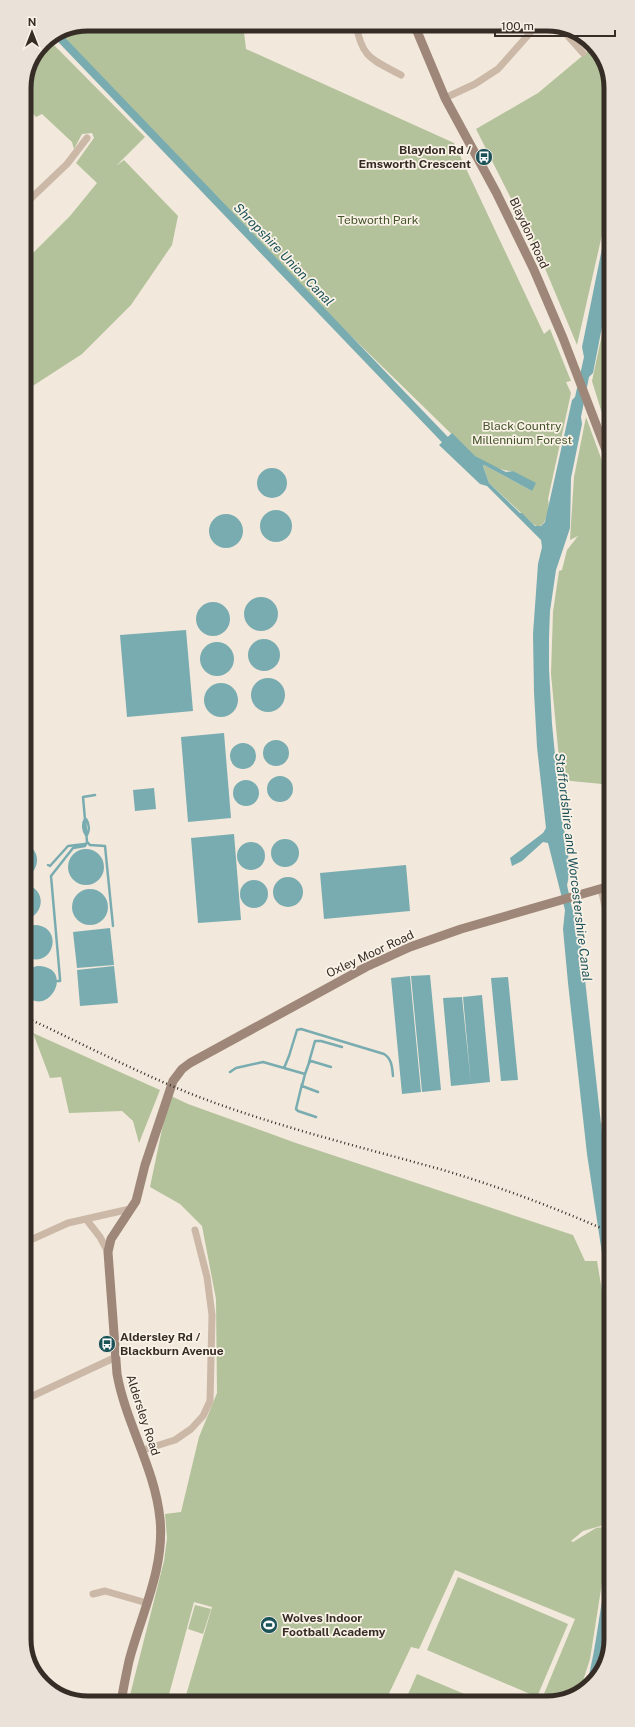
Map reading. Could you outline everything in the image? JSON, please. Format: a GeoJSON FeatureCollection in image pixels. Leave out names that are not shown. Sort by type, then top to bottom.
{"type":"FeatureCollection","features":[{"type":"Feature","properties":{"kind":"street"},"geometry":{"type":"LineString","coordinates":[[357,31],[358,40],[369,58],[401,75]]}},
{"type":"Feature","properties":{"kind":"street","name":"Blaydon Road"},"geometry":{"type":"LineString","coordinates":[[417,31],[445,98],[496,192],[534,270],[563,338],[604,443]]}},
{"type":"Feature","properties":{"kind":"street"},"geometry":{"type":"LineString","coordinates":[[445,98],[475,84],[498,69],[532,31]]}},
{"type":"Feature","properties":{"kind":"street"},"geometry":{"type":"LineString","coordinates":[[566,34],[584,53]]}},
{"type":"Feature","properties":{"kind":"street"},"geometry":{"type":"LineString","coordinates":[[31,198],[67,164],[87,138]]}},
{"type":"Feature","properties":{"kind":"street","name":"Oxley Moor Road"},"geometry":{"type":"LineString","coordinates":[[168,1093],[176,1076],[190,1063],[366,967],[417,945],[461,929],[604,888]]}},
{"type":"Feature","properties":{"kind":"street"},"geometry":{"type":"LineString","coordinates":[[601,889],[604,902]]}},
{"type":"Feature","properties":{"kind":"street","name":"Aldersley Road"},"geometry":{"type":"LineString","coordinates":[[123,1696],[129,1661],[157,1567],[160,1521],[156,1494],[143,1450],[119,1386],[108,1252],[111,1239],[136,1201],[140,1190],[145,1165],[168,1093]]}},
{"type":"Feature","properties":{"kind":"street"},"geometry":{"type":"LineString","coordinates":[[31,1240],[57,1227],[130,1209]]}},
{"type":"Feature","properties":{"kind":"street"},"geometry":{"type":"LineString","coordinates":[[86,1219],[100,1237],[108,1252]]}},
{"type":"Feature","properties":{"kind":"street"},"geometry":{"type":"LineString","coordinates":[[143,1450],[175,1440],[191,1429],[203,1416],[210,1401],[212,1315],[207,1277],[195,1230]]}},
{"type":"Feature","properties":{"kind":"street"},"geometry":{"type":"LineString","coordinates":[[31,1397],[116,1357]]}},
{"type":"Feature","properties":{"kind":"street"},"geometry":{"type":"LineString","coordinates":[[93,1594],[105,1591],[147,1603]]}},
{"type":"Feature","properties":{"kind":"green space","name":"Tebworth Park"},"geometry":{"type":"Polygon","coordinates":[[[81,31],[244,31],[246,49],[454,143],[544,334],[550,329],[571,381],[566,382],[571,393],[548,499],[548,515],[544,522],[538,527],[533,524],[489,483],[483,466],[484,465],[532,491],[513,471],[502,470],[490,465],[470,452],[310,296],[64,37],[81,31]]]}},
{"type":"Feature","properties":{"kind":"green space"},"geometry":{"type":"Polygon","coordinates":[[[53,44],[145,137],[116,166],[124,160],[178,216],[172,245],[131,305],[82,354],[31,387],[31,255],[70,216],[97,183],[76,163],[94,138],[92,133],[82,134],[74,149],[72,142],[42,114],[36,117],[31,112],[31,85],[33,73],[37,63],[44,52],[52,52],[53,44]]]}},
{"type":"Feature","properties":{"kind":"green space"},"geometry":{"type":"Polygon","coordinates":[[[589,50],[600,66],[604,81],[604,226],[577,345],[539,254],[476,129],[538,93],[589,50]]]}},
{"type":"Feature","properties":{"kind":"green space"},"geometry":{"type":"Polygon","coordinates":[[[604,325],[604,420],[592,381],[604,325]]]}},
{"type":"Feature","properties":{"kind":"green space"},"geometry":{"type":"Polygon","coordinates":[[[586,417],[604,466],[604,797],[602,784],[561,780],[551,674],[553,612],[559,571],[562,570],[567,550],[578,536],[570,540],[574,477],[586,417]]]}},
{"type":"Feature","properties":{"kind":"green space"},"geometry":{"type":"Polygon","coordinates":[[[33,1033],[160,1090],[139,1143],[133,1121],[122,1111],[69,1113],[61,1077],[50,1078],[33,1033]]]}},
{"type":"Feature","properties":{"kind":"green space"},"geometry":{"type":"Polygon","coordinates":[[[171,1096],[188,1104],[296,1143],[573,1235],[585,1261],[597,1261],[604,1302],[604,1525],[583,1531],[571,1541],[573,1542],[596,1528],[604,1527],[604,1570],[590,1659],[582,1683],[579,1686],[562,1694],[543,1696],[575,1619],[455,1570],[419,1649],[411,1647],[388,1696],[186,1696],[212,1607],[194,1602],[169,1696],[130,1696],[164,1561],[167,1538],[165,1514],[181,1512],[199,1437],[217,1393],[216,1299],[202,1226],[180,1204],[150,1187],[165,1115],[171,1096]]]}},
{"type":"Feature","properties":{"kind":"green space"},"geometry":{"type":"Polygon","coordinates":[[[604,1122],[604,1151],[601,1123],[604,1122]]]}},
{"type":"Feature","properties":{"kind":"green space"},"geometry":{"type":"Polygon","coordinates":[[[604,1151],[604,1175],[603,1167],[604,1151]]]}},
{"type":"Feature","properties":{"kind":"green space"},"geometry":{"type":"Polygon","coordinates":[[[458,1577],[568,1624],[537,1696],[427,1650],[458,1577]]]}},
{"type":"Feature","properties":{"kind":"green space"},"geometry":{"type":"Polygon","coordinates":[[[195,1605],[211,1609],[203,1634],[188,1629],[195,1605]]]}},
{"type":"Feature","properties":{"kind":"green space"},"geometry":{"type":"Polygon","coordinates":[[[417,1674],[469,1696],[407,1696],[417,1674]]]}},
{"type":"Feature","properties":{"kind":"water"},"geometry":{"type":"Polygon","coordinates":[[[604,239],[604,317],[593,373],[589,377],[581,417],[582,424],[571,478],[570,528],[556,570],[550,611],[549,669],[552,724],[561,816],[568,847],[569,876],[567,885],[572,908],[578,916],[604,1151],[604,1267],[587,1154],[568,983],[563,929],[565,910],[548,843],[543,842],[522,861],[512,866],[510,858],[543,833],[546,828],[537,747],[534,692],[533,634],[538,564],[542,547],[541,540],[487,486],[480,484],[439,445],[452,433],[475,456],[506,472],[513,471],[536,483],[532,491],[484,465],[483,466],[489,483],[535,526],[541,526],[545,522],[572,400],[575,397],[584,357],[582,347],[604,239]]]}},
{"type":"Feature","properties":{"kind":"water"},"geometry":{"type":"Polygon","coordinates":[[[272,468],[283,472],[287,483],[283,494],[272,498],[261,494],[257,483],[261,472],[272,468]]]}},
{"type":"Feature","properties":{"kind":"water"},"geometry":{"type":"Polygon","coordinates":[[[273,510],[279,510],[289,517],[292,526],[291,532],[285,539],[279,542],[273,542],[263,535],[260,529],[260,523],[267,513],[273,510]]]}},
{"type":"Feature","properties":{"kind":"water"},"geometry":{"type":"Polygon","coordinates":[[[229,514],[238,519],[242,524],[242,538],[238,543],[233,547],[223,548],[219,547],[210,538],[209,528],[210,524],[219,515],[229,514]]]}},
{"type":"Feature","properties":{"kind":"water"},"geometry":{"type":"Polygon","coordinates":[[[261,597],[273,602],[278,614],[273,626],[261,631],[249,626],[244,614],[249,602],[261,597]]]}},
{"type":"Feature","properties":{"kind":"water"},"geometry":{"type":"Polygon","coordinates":[[[210,602],[216,602],[220,603],[227,609],[230,619],[229,626],[223,633],[216,636],[210,636],[206,635],[199,629],[196,622],[196,616],[197,612],[203,605],[210,602]]]}},
{"type":"Feature","properties":{"kind":"water"},"geometry":{"type":"Polygon","coordinates":[[[186,630],[193,711],[127,717],[120,635],[186,630]]]}},
{"type":"Feature","properties":{"kind":"water"},"geometry":{"type":"Polygon","coordinates":[[[261,639],[267,639],[276,643],[280,655],[276,667],[267,671],[261,671],[252,667],[248,658],[248,652],[252,643],[261,639]]]}},
{"type":"Feature","properties":{"kind":"water"},"geometry":{"type":"Polygon","coordinates":[[[214,642],[220,642],[224,643],[231,649],[234,659],[233,666],[227,673],[220,676],[214,676],[210,675],[203,669],[200,662],[200,656],[201,652],[207,645],[214,642]]]}},
{"type":"Feature","properties":{"kind":"water"},"geometry":{"type":"Polygon","coordinates":[[[268,678],[280,683],[285,695],[280,707],[268,712],[256,707],[251,695],[256,683],[268,678]]]}},
{"type":"Feature","properties":{"kind":"water"},"geometry":{"type":"Polygon","coordinates":[[[218,683],[224,683],[228,684],[235,690],[238,700],[237,707],[231,714],[224,717],[218,717],[214,716],[207,710],[204,703],[204,697],[205,693],[211,686],[218,683]]]}},
{"type":"Feature","properties":{"kind":"water"},"geometry":{"type":"Polygon","coordinates":[[[224,733],[231,818],[188,822],[181,737],[224,733]]]}},
{"type":"Feature","properties":{"kind":"water"},"geometry":{"type":"Polygon","coordinates":[[[276,740],[285,744],[289,753],[285,762],[276,766],[267,762],[263,753],[267,744],[276,740]]]}},
{"type":"Feature","properties":{"kind":"water"},"geometry":{"type":"Polygon","coordinates":[[[243,743],[252,747],[256,756],[252,765],[243,769],[234,765],[230,756],[234,747],[243,743]]]}},
{"type":"Feature","properties":{"kind":"water"},"geometry":{"type":"Polygon","coordinates":[[[280,776],[289,780],[293,789],[289,798],[280,802],[271,798],[267,789],[271,780],[280,776]]]}},
{"type":"Feature","properties":{"kind":"water"},"geometry":{"type":"Polygon","coordinates":[[[246,780],[255,784],[259,793],[255,802],[246,806],[237,802],[233,793],[237,784],[246,780]]]}},
{"type":"Feature","properties":{"kind":"water"},"geometry":{"type":"Polygon","coordinates":[[[154,788],[156,809],[135,811],[133,790],[154,788]]]}},
{"type":"Feature","properties":{"kind":"water"},"geometry":{"type":"Polygon","coordinates":[[[234,834],[241,920],[198,923],[191,838],[234,834]]]}},
{"type":"Feature","properties":{"kind":"water"},"geometry":{"type":"Polygon","coordinates":[[[285,839],[295,843],[299,853],[295,863],[285,867],[275,863],[271,853],[275,843],[285,839]]]}},
{"type":"Feature","properties":{"kind":"water"},"geometry":{"type":"Polygon","coordinates":[[[251,842],[261,846],[265,856],[261,866],[251,870],[241,866],[237,856],[241,846],[251,842]]]}},
{"type":"Feature","properties":{"kind":"water"},"geometry":{"type":"Polygon","coordinates":[[[31,848],[34,851],[37,861],[34,871],[31,874],[31,848]]]}},
{"type":"Feature","properties":{"kind":"water"},"geometry":{"type":"Polygon","coordinates":[[[86,849],[99,854],[104,867],[99,880],[86,885],[73,880],[68,867],[73,854],[86,849]]]}},
{"type":"Feature","properties":{"kind":"water"},"geometry":{"type":"Polygon","coordinates":[[[406,865],[410,911],[324,919],[320,873],[406,865]]]}},
{"type":"Feature","properties":{"kind":"water"},"geometry":{"type":"Polygon","coordinates":[[[288,877],[294,878],[302,886],[302,898],[294,906],[288,907],[282,906],[274,898],[273,892],[274,886],[282,878],[288,877]]]}},
{"type":"Feature","properties":{"kind":"water"},"geometry":{"type":"Polygon","coordinates":[[[254,880],[264,884],[268,894],[264,904],[254,908],[244,904],[240,894],[244,884],[254,880]]]}},
{"type":"Feature","properties":{"kind":"water"},"geometry":{"type":"Polygon","coordinates":[[[31,887],[37,891],[41,902],[37,913],[32,917],[31,887]]]}},
{"type":"Feature","properties":{"kind":"water"},"geometry":{"type":"Polygon","coordinates":[[[93,889],[103,894],[107,900],[107,914],[103,920],[97,924],[87,925],[77,920],[73,914],[72,904],[77,894],[83,890],[93,889]]]}},
{"type":"Feature","properties":{"kind":"water"},"geometry":{"type":"Polygon","coordinates":[[[31,925],[43,926],[49,931],[52,938],[52,946],[49,953],[43,958],[31,958],[31,925]]]}},
{"type":"Feature","properties":{"kind":"water"},"geometry":{"type":"Polygon","coordinates":[[[110,928],[114,965],[77,968],[73,932],[110,928]]]}},
{"type":"Feature","properties":{"kind":"water"},"geometry":{"type":"Polygon","coordinates":[[[37,966],[49,968],[55,974],[57,982],[55,990],[49,997],[42,1001],[34,1001],[31,999],[31,968],[37,966]]]}},
{"type":"Feature","properties":{"kind":"water"},"geometry":{"type":"Polygon","coordinates":[[[114,966],[118,1003],[80,1006],[77,970],[114,966]]]}},
{"type":"Feature","properties":{"kind":"water"},"geometry":{"type":"Polygon","coordinates":[[[430,975],[441,1090],[422,1092],[411,976],[430,975]]]}},
{"type":"Feature","properties":{"kind":"water"},"geometry":{"type":"Polygon","coordinates":[[[410,976],[421,1092],[402,1094],[391,978],[410,976]]]}},
{"type":"Feature","properties":{"kind":"water"},"geometry":{"type":"Polygon","coordinates":[[[508,977],[518,1080],[501,1081],[491,978],[508,977]]]}},
{"type":"Feature","properties":{"kind":"water"},"geometry":{"type":"Polygon","coordinates":[[[482,995],[490,1082],[471,1084],[463,997],[482,995]]]}},
{"type":"Feature","properties":{"kind":"water"},"geometry":{"type":"Polygon","coordinates":[[[462,997],[471,1084],[451,1086],[443,998],[462,997]]]}},
{"type":"Feature","properties":{"kind":"water"},"geometry":{"type":"Polygon","coordinates":[[[604,1591],[603,1650],[596,1667],[588,1678],[604,1591]]]}},
{"type":"Feature","properties":{"kind":"waterway","name":"Shropshire Union Canal"},"geometry":{"type":"LineString","coordinates":[[61,39],[452,447]]}},
{"type":"Feature","properties":{"kind":"waterway"},"geometry":{"type":"LineString","coordinates":[[95,795],[83,797],[87,842],[90,845],[105,846],[113,926]]}},
{"type":"Feature","properties":{"kind":"waterway"},"geometry":{"type":"LineString","coordinates":[[85,819],[83,827],[86,835]]}},
{"type":"Feature","properties":{"kind":"waterway"},"geometry":{"type":"LineString","coordinates":[[86,819],[89,827],[87,835]]}},
{"type":"Feature","properties":{"kind":"waterway"},"geometry":{"type":"LineString","coordinates":[[57,981],[60,981],[60,979],[51,876],[73,848],[85,846],[87,842]]}},
{"type":"Feature","properties":{"kind":"waterway"},"geometry":{"type":"LineString","coordinates":[[48,865],[50,866],[68,846],[85,844]]}},
{"type":"Feature","properties":{"kind":"waterway"},"geometry":{"type":"LineString","coordinates":[[284,1068],[297,1030],[301,1029],[384,1054],[390,1061],[393,1076]]}},
{"type":"Feature","properties":{"kind":"waterway"},"geometry":{"type":"LineString","coordinates":[[309,1062],[315,1041],[321,1041],[342,1047]]}},
{"type":"Feature","properties":{"kind":"waterway"},"geometry":{"type":"LineString","coordinates":[[230,1072],[236,1068],[263,1062],[305,1074],[311,1061],[331,1067]]}},
{"type":"Feature","properties":{"kind":"waterway"},"geometry":{"type":"LineString","coordinates":[[305,1074],[302,1086],[318,1092]]}},
{"type":"Feature","properties":{"kind":"waterway"},"geometry":{"type":"LineString","coordinates":[[302,1084],[296,1109],[316,1117]]}},
{"type":"Feature","properties":{"kind":"railway"},"geometry":{"type":"LineString","coordinates":[[31,1020],[133,1069],[229,1108],[289,1127],[486,1183],[548,1206],[604,1230]]}},
{"type":"Feature","properties":{"kind":"place","name":"Blaydon Rd / Emsworth Crescent"},"geometry":{"type":"Point","coordinates":[484,157]}},
{"type":"Feature","properties":{"kind":"place","name":"Aldersley Rd / Blackburn Avenue"},"geometry":{"type":"Point","coordinates":[107,1344]}},
{"type":"Feature","properties":{"kind":"place","name":"Wolves Indoor Football Academy"},"geometry":{"type":"Point","coordinates":[269,1625]}},
{"type":"Feature","properties":{"kind":"park label","name":"Black Country Millennium Forest"},"geometry":{"type":"Point","coordinates":[522,433]}},
{"type":"Feature","properties":{"kind":"water label","name":"Staffordshire and Worcestershire Canal"},"geometry":{"type":"Point","coordinates":[574,867]}}]}
